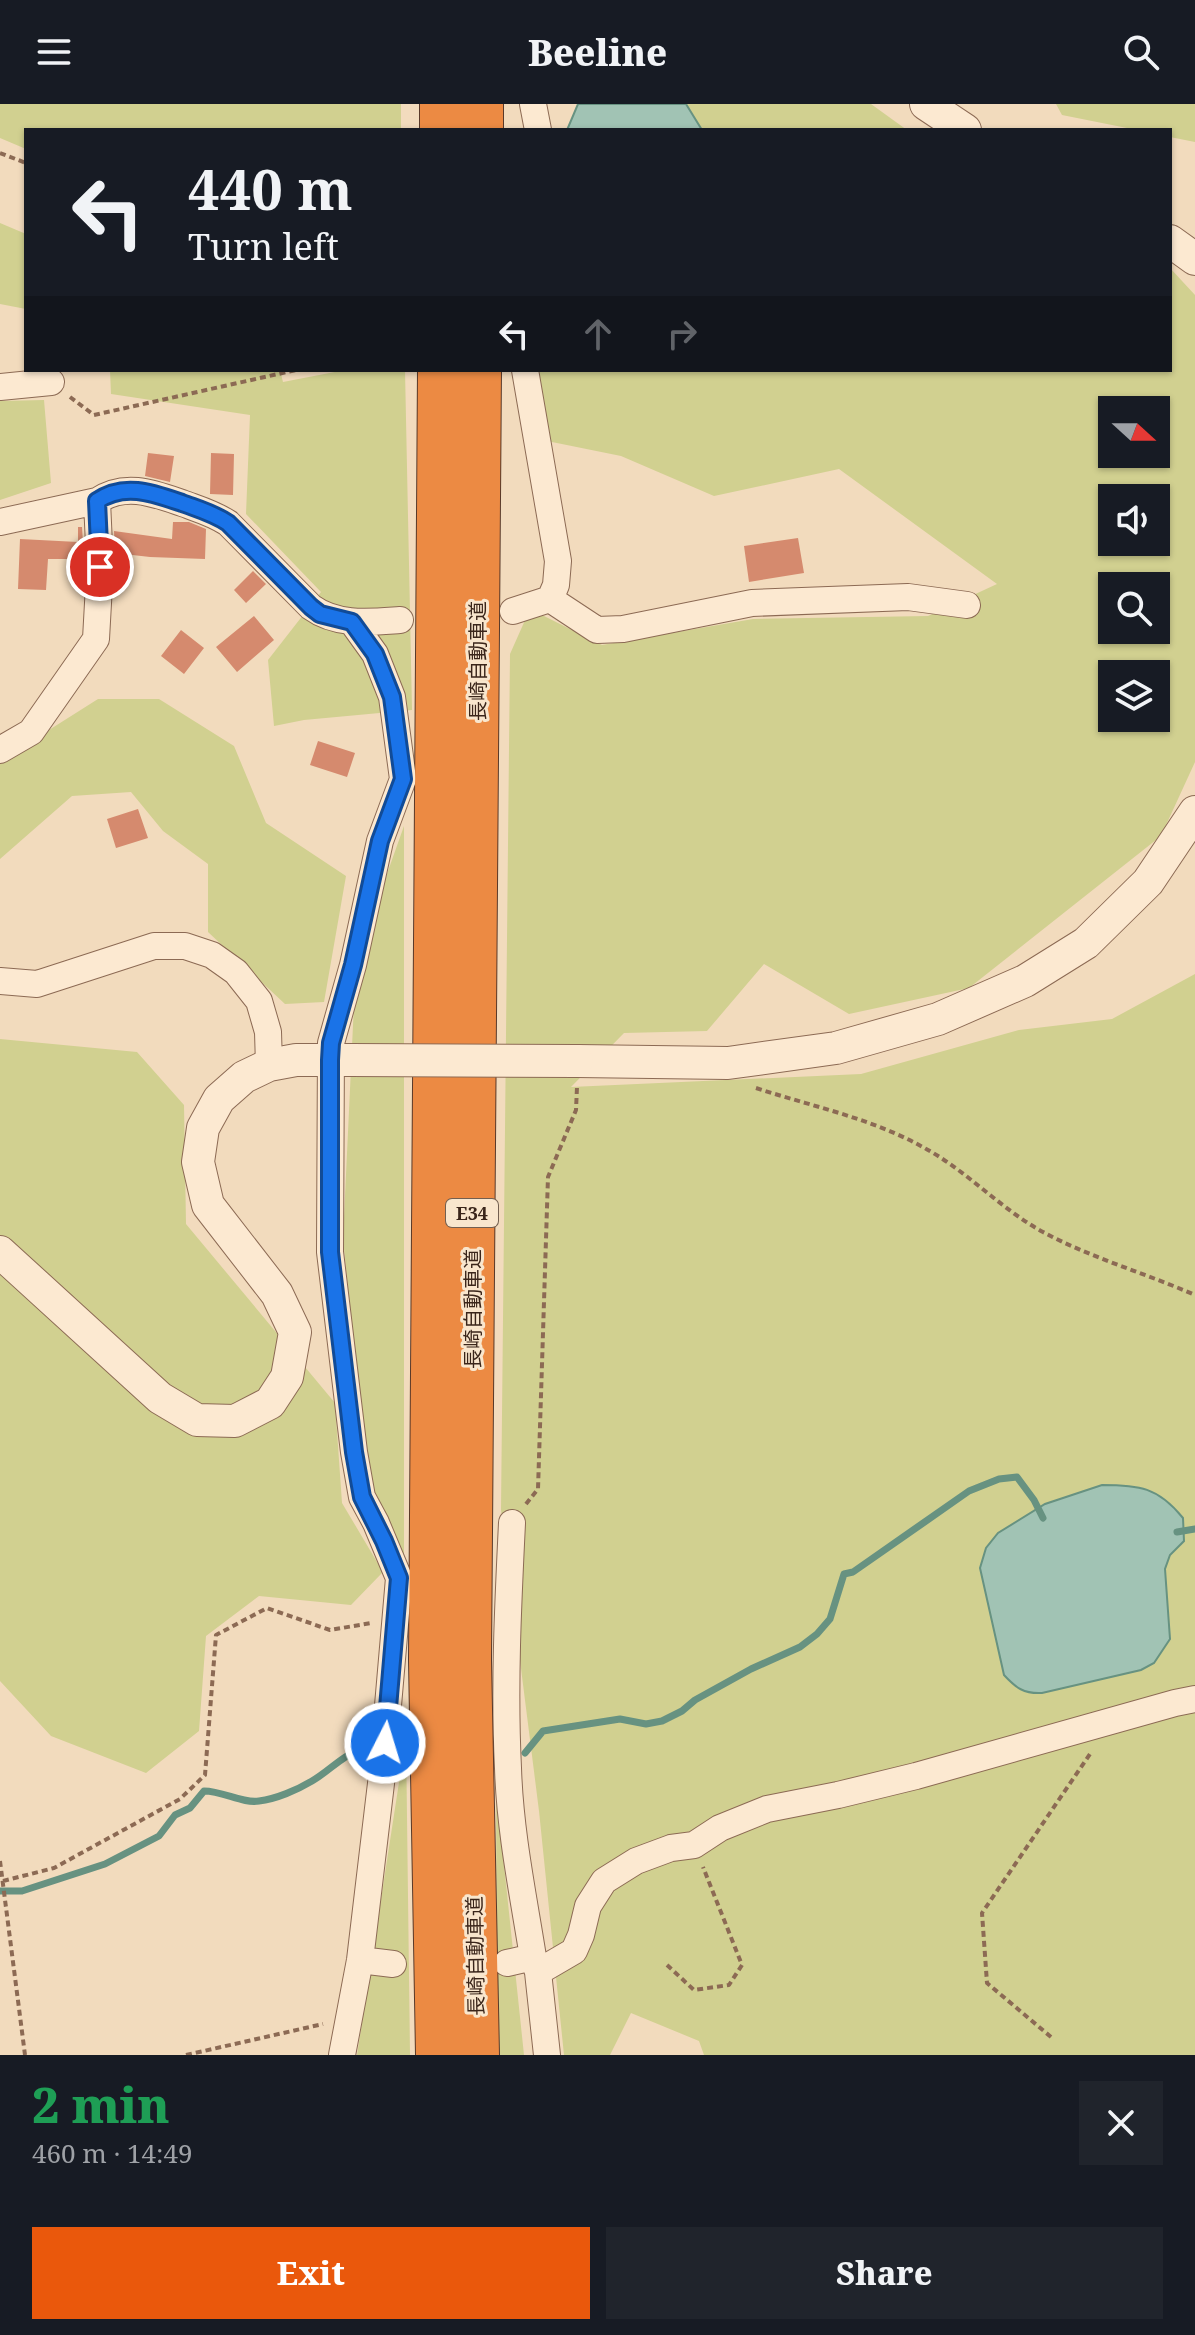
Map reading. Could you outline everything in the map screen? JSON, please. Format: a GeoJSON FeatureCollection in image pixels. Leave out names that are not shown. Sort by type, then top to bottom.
{"type":"FeatureCollection","features":[{"type":"Feature","properties":{"kind":"highway"},"geometry":{"type":"LineString","coordinates":[[442,104],[442,128]]}},
{"type":"Feature","properties":{"kind":"highway"},"geometry":{"type":"LineString","coordinates":[[481,104],[481,128]]}},
{"type":"Feature","properties":{"kind":"highway","name":"長崎自動車道"},"geometry":{"type":"LineString","coordinates":[[438,2055],[431,1644],[440,372]]}},
{"type":"Feature","properties":{"kind":"highway","name":"長崎自動車道"},"geometry":{"type":"LineString","coordinates":[[477,2055],[469,1644],[479,372]]}},
{"type":"Feature","properties":{"kind":"street"},"geometry":{"type":"LineString","coordinates":[[533,104],[538,128]]}},
{"type":"Feature","properties":{"kind":"street"},"geometry":{"type":"LineString","coordinates":[[926,104],[962,128]]}},
{"type":"Feature","properties":{"kind":"street"},"geometry":{"type":"LineString","coordinates":[[1172,242],[1195,259]]}},
{"type":"Feature","properties":{"kind":"street"},"geometry":{"type":"LineString","coordinates":[[513,611],[550,599],[556,585],[558,561],[525,372]]}},
{"type":"Feature","properties":{"kind":"street"},"geometry":{"type":"LineString","coordinates":[[0,387],[51,382]]}},
{"type":"Feature","properties":{"kind":"street"},"geometry":{"type":"LineString","coordinates":[[0,522],[97,501],[108,494],[127,490],[147,491],[215,514],[228,523],[320,614],[352,622],[400,620]]}},
{"type":"Feature","properties":{"kind":"street"},"geometry":{"type":"LineString","coordinates":[[0,750],[31,732],[96,639],[100,567],[97,501]]}},
{"type":"Feature","properties":{"kind":"street"},"geometry":{"type":"LineString","coordinates":[[550,599],[597,630],[623,629],[752,603],[908,597],[967,605]]}},
{"type":"Feature","properties":{"kind":"street"},"geometry":{"type":"LineString","coordinates":[[342,2055],[360,1960],[382,1775],[399,1578],[362,1497],[330,1252],[340,1060],[331,1043],[353,965],[380,841],[403,779],[392,697],[375,654],[352,622]]}},
{"type":"Feature","properties":{"kind":"street"},"geometry":{"type":"LineString","coordinates":[[0,1252],[160,1398],[197,1420],[235,1421],[270,1403],[287,1377],[295,1332],[277,1294],[208,1205],[198,1162],[203,1128],[219,1099],[244,1077],[269,1065],[296,1060],[728,1063],[836,1048],[938,1019],[1025,981],[1086,943],[1148,882],[1195,812]]}},
{"type":"Feature","properties":{"kind":"street"},"geometry":{"type":"LineString","coordinates":[[0,981],[37,984],[154,946],[185,946],[212,955],[236,972],[259,1001],[268,1032],[269,1065]]}},
{"type":"Feature","properties":{"kind":"street"},"geometry":{"type":"LineString","coordinates":[[512,1523],[508,1600],[507,1768],[512,1825],[536,1965],[547,2055]]}},
{"type":"Feature","properties":{"kind":"street"},"geometry":{"type":"LineString","coordinates":[[507,1963],[536,1965],[574,1951],[588,1906],[604,1881],[636,1861],[671,1848],[694,1845],[720,1828],[767,1809],[916,1776],[1195,1699]]}},
{"type":"Feature","properties":{"kind":"street"},"geometry":{"type":"LineString","coordinates":[[360,1960],[393,1964]]}},
{"type":"Feature","properties":{"kind":"path"},"geometry":{"type":"LineString","coordinates":[[0,153],[24,162]]}},
{"type":"Feature","properties":{"kind":"path"},"geometry":{"type":"LineString","coordinates":[[51,382],[94,415],[287,372]]}},
{"type":"Feature","properties":{"kind":"path"},"geometry":{"type":"LineString","coordinates":[[512,1523],[538,1489],[548,1177],[576,1110],[577,1061]]}},
{"type":"Feature","properties":{"kind":"path"},"geometry":{"type":"LineString","coordinates":[[728,1063],[736,1081],[898,1134],[931,1151],[1038,1229],[1070,1246],[1195,1295]]}},
{"type":"Feature","properties":{"kind":"path"},"geometry":{"type":"LineString","coordinates":[[3,1881],[54,1868],[180,1799],[205,1775],[216,1635],[267,1608],[330,1630],[396,1619]]}},
{"type":"Feature","properties":{"kind":"path"},"geometry":{"type":"LineString","coordinates":[[1051,2037],[987,1983],[982,1913],[1114,1719]]}},
{"type":"Feature","properties":{"kind":"path"},"geometry":{"type":"LineString","coordinates":[[667,1965],[694,1990],[729,1985],[742,1965],[694,1845]]}},
{"type":"Feature","properties":{"kind":"path"},"geometry":{"type":"LineString","coordinates":[[0,1861],[25,2055]]}},
{"type":"Feature","properties":{"kind":"path"},"geometry":{"type":"LineString","coordinates":[[186,2055],[349,2018]]}},
{"type":"Feature","properties":{"kind":"shaded area"},"geometry":{"type":"Polygon","coordinates":[[[0,104],[401,104],[401,128],[24,128],[24,148],[0,138],[0,104]]]}},
{"type":"Feature","properties":{"kind":"shaded area"},"geometry":{"type":"Polygon","coordinates":[[[578,104],[686,104],[701,128],[568,128],[578,104]]]}},
{"type":"Feature","properties":{"kind":"shaded area"},"geometry":{"type":"Polygon","coordinates":[[[686,104],[871,104],[904,128],[701,128],[686,104]]]}},
{"type":"Feature","properties":{"kind":"shaded area"},"geometry":{"type":"Polygon","coordinates":[[[1056,104],[1195,104],[1195,142],[1172,137],[1172,128],[1127,128],[1062,115],[1056,104]]]}},
{"type":"Feature","properties":{"kind":"shaded area"},"geometry":{"type":"Polygon","coordinates":[[[0,223],[24,233],[24,309],[0,304],[0,223]]]}},
{"type":"Feature","properties":{"kind":"shaded area"},"geometry":{"type":"Polygon","coordinates":[[[1172,270],[1195,295],[1195,762],[1161,836],[969,988],[849,1014],[764,964],[707,1031],[624,1033],[571,1087],[861,1074],[1019,1030],[1112,1019],[1195,974],[1195,2055],[704,2055],[699,2041],[631,2013],[610,2055],[564,2055],[539,1811],[501,1510],[510,654],[530,609],[602,645],[753,619],[928,616],[997,584],[839,469],[714,496],[621,456],[547,441],[538,372],[1172,372],[1172,270]],[[1045,1504],[1038,1509],[1042,1693],[1141,1670],[1154,1663],[1170,1632],[1165,1569],[1170,1555],[1184,1541],[1184,1519],[1177,1511],[1045,1504]]]}},
{"type":"Feature","properties":{"kind":"shaded area"},"geometry":{"type":"Polygon","coordinates":[[[110,372],[280,372],[283,382],[335,372],[405,372],[412,710],[304,720],[274,726],[268,660],[321,592],[246,514],[250,415],[111,394],[110,372]]]}},
{"type":"Feature","properties":{"kind":"shaded area"},"geometry":{"type":"Polygon","coordinates":[[[44,400],[51,483],[0,500],[0,401],[44,400]]]}},
{"type":"Feature","properties":{"kind":"shaded area"},"geometry":{"type":"Polygon","coordinates":[[[98,699],[159,699],[234,746],[266,823],[346,876],[324,1002],[285,1004],[208,932],[208,864],[163,831],[131,792],[72,796],[0,859],[0,761],[98,699]]]}},
{"type":"Feature","properties":{"kind":"shaded area"},"geometry":{"type":"Polygon","coordinates":[[[404,826],[404,1557],[367,1478],[343,1239],[356,961],[404,826]]]}},
{"type":"Feature","properties":{"kind":"shaded area"},"geometry":{"type":"Polygon","coordinates":[[[0,1039],[137,1052],[184,1105],[186,1224],[335,1403],[342,1503],[383,1572],[351,1605],[259,1596],[206,1636],[199,1731],[146,1773],[51,1736],[0,1681],[0,1039]]]}},
{"type":"Feature","properties":{"kind":"shaded area"},"geometry":{"type":"Polygon","coordinates":[[[1102,1485],[1147,1490],[1165,1500],[1183,1518],[1184,1541],[1170,1555],[1165,1569],[1170,1639],[1154,1663],[1141,1670],[1042,1693],[1025,1691],[1004,1675],[980,1568],[986,1548],[998,1533],[1045,1504],[1102,1485]]]}},
{"type":"Feature","properties":{"kind":"shaded area"},"geometry":{"type":"Polygon","coordinates":[[[406,1737],[410,2055],[357,2055],[406,1737]]]}},
{"type":"Feature","properties":{"kind":"shaded area"},"geometry":{"type":"Polygon","coordinates":[[[496,1789],[524,2055],[497,2055],[496,1789]]]}},
{"type":"Feature","properties":{"kind":"building"},"geometry":{"type":"Polygon","coordinates":[[[148,453],[174,456],[170,482],[145,476],[148,453]]]}},
{"type":"Feature","properties":{"kind":"building"},"geometry":{"type":"Polygon","coordinates":[[[211,453],[234,454],[233,495],[210,494],[211,453]]]}},
{"type":"Feature","properties":{"kind":"building"},"geometry":{"type":"Polygon","coordinates":[[[173,522],[189,522],[206,529],[205,559],[115,553],[114,531],[172,539],[173,522]]]}},
{"type":"Feature","properties":{"kind":"building"},"geometry":{"type":"Polygon","coordinates":[[[78,527],[82,527],[84,559],[48,559],[46,590],[18,589],[20,539],[78,542],[78,527]]]}},
{"type":"Feature","properties":{"kind":"building"},"geometry":{"type":"Polygon","coordinates":[[[798,538],[804,573],[749,582],[744,546],[798,538]]]}},
{"type":"Feature","properties":{"kind":"building"},"geometry":{"type":"Polygon","coordinates":[[[253,571],[266,584],[246,603],[234,590],[253,571]]]}},
{"type":"Feature","properties":{"kind":"building"},"geometry":{"type":"Polygon","coordinates":[[[254,616],[274,640],[237,672],[216,647],[254,616]]]}},
{"type":"Feature","properties":{"kind":"building"},"geometry":{"type":"Polygon","coordinates":[[[181,630],[204,648],[184,674],[161,656],[181,630]]]}},
{"type":"Feature","properties":{"kind":"building"},"geometry":{"type":"Polygon","coordinates":[[[318,741],[355,753],[347,777],[310,765],[318,741]]]}},
{"type":"Feature","properties":{"kind":"building"},"geometry":{"type":"Polygon","coordinates":[[[138,809],[148,838],[116,848],[107,819],[138,809]]]}},
{"type":"Feature","properties":{"kind":"waterway"},"geometry":{"type":"LineString","coordinates":[[525,1753],[543,1731],[620,1719],[646,1724],[662,1721],[751,1669],[800,1647],[830,1619],[844,1574],[853,1572],[969,1491],[999,1479],[1017,1477],[1043,1518]]}},
{"type":"Feature","properties":{"kind":"waterway"},"geometry":{"type":"LineString","coordinates":[[1177,1532],[1195,1529]]}},
{"type":"Feature","properties":{"kind":"waterway"},"geometry":{"type":"LineString","coordinates":[[0,1891],[22,1891],[105,1864],[159,1836],[175,1815],[190,1808],[204,1791],[253,1801],[272,1798],[319,1777],[364,1748]]}},
{"type":"Feature","properties":{"kind":"route"},"geometry":{"type":"LineString","coordinates":[[100,567],[97,501],[108,494],[127,490],[147,491],[215,514],[228,523],[311,607],[320,614],[352,622],[375,654],[392,697],[403,779],[380,841],[353,965],[331,1043],[330,1060],[330,1252],[354,1452],[362,1497],[399,1578],[385,1743]]}}]}
